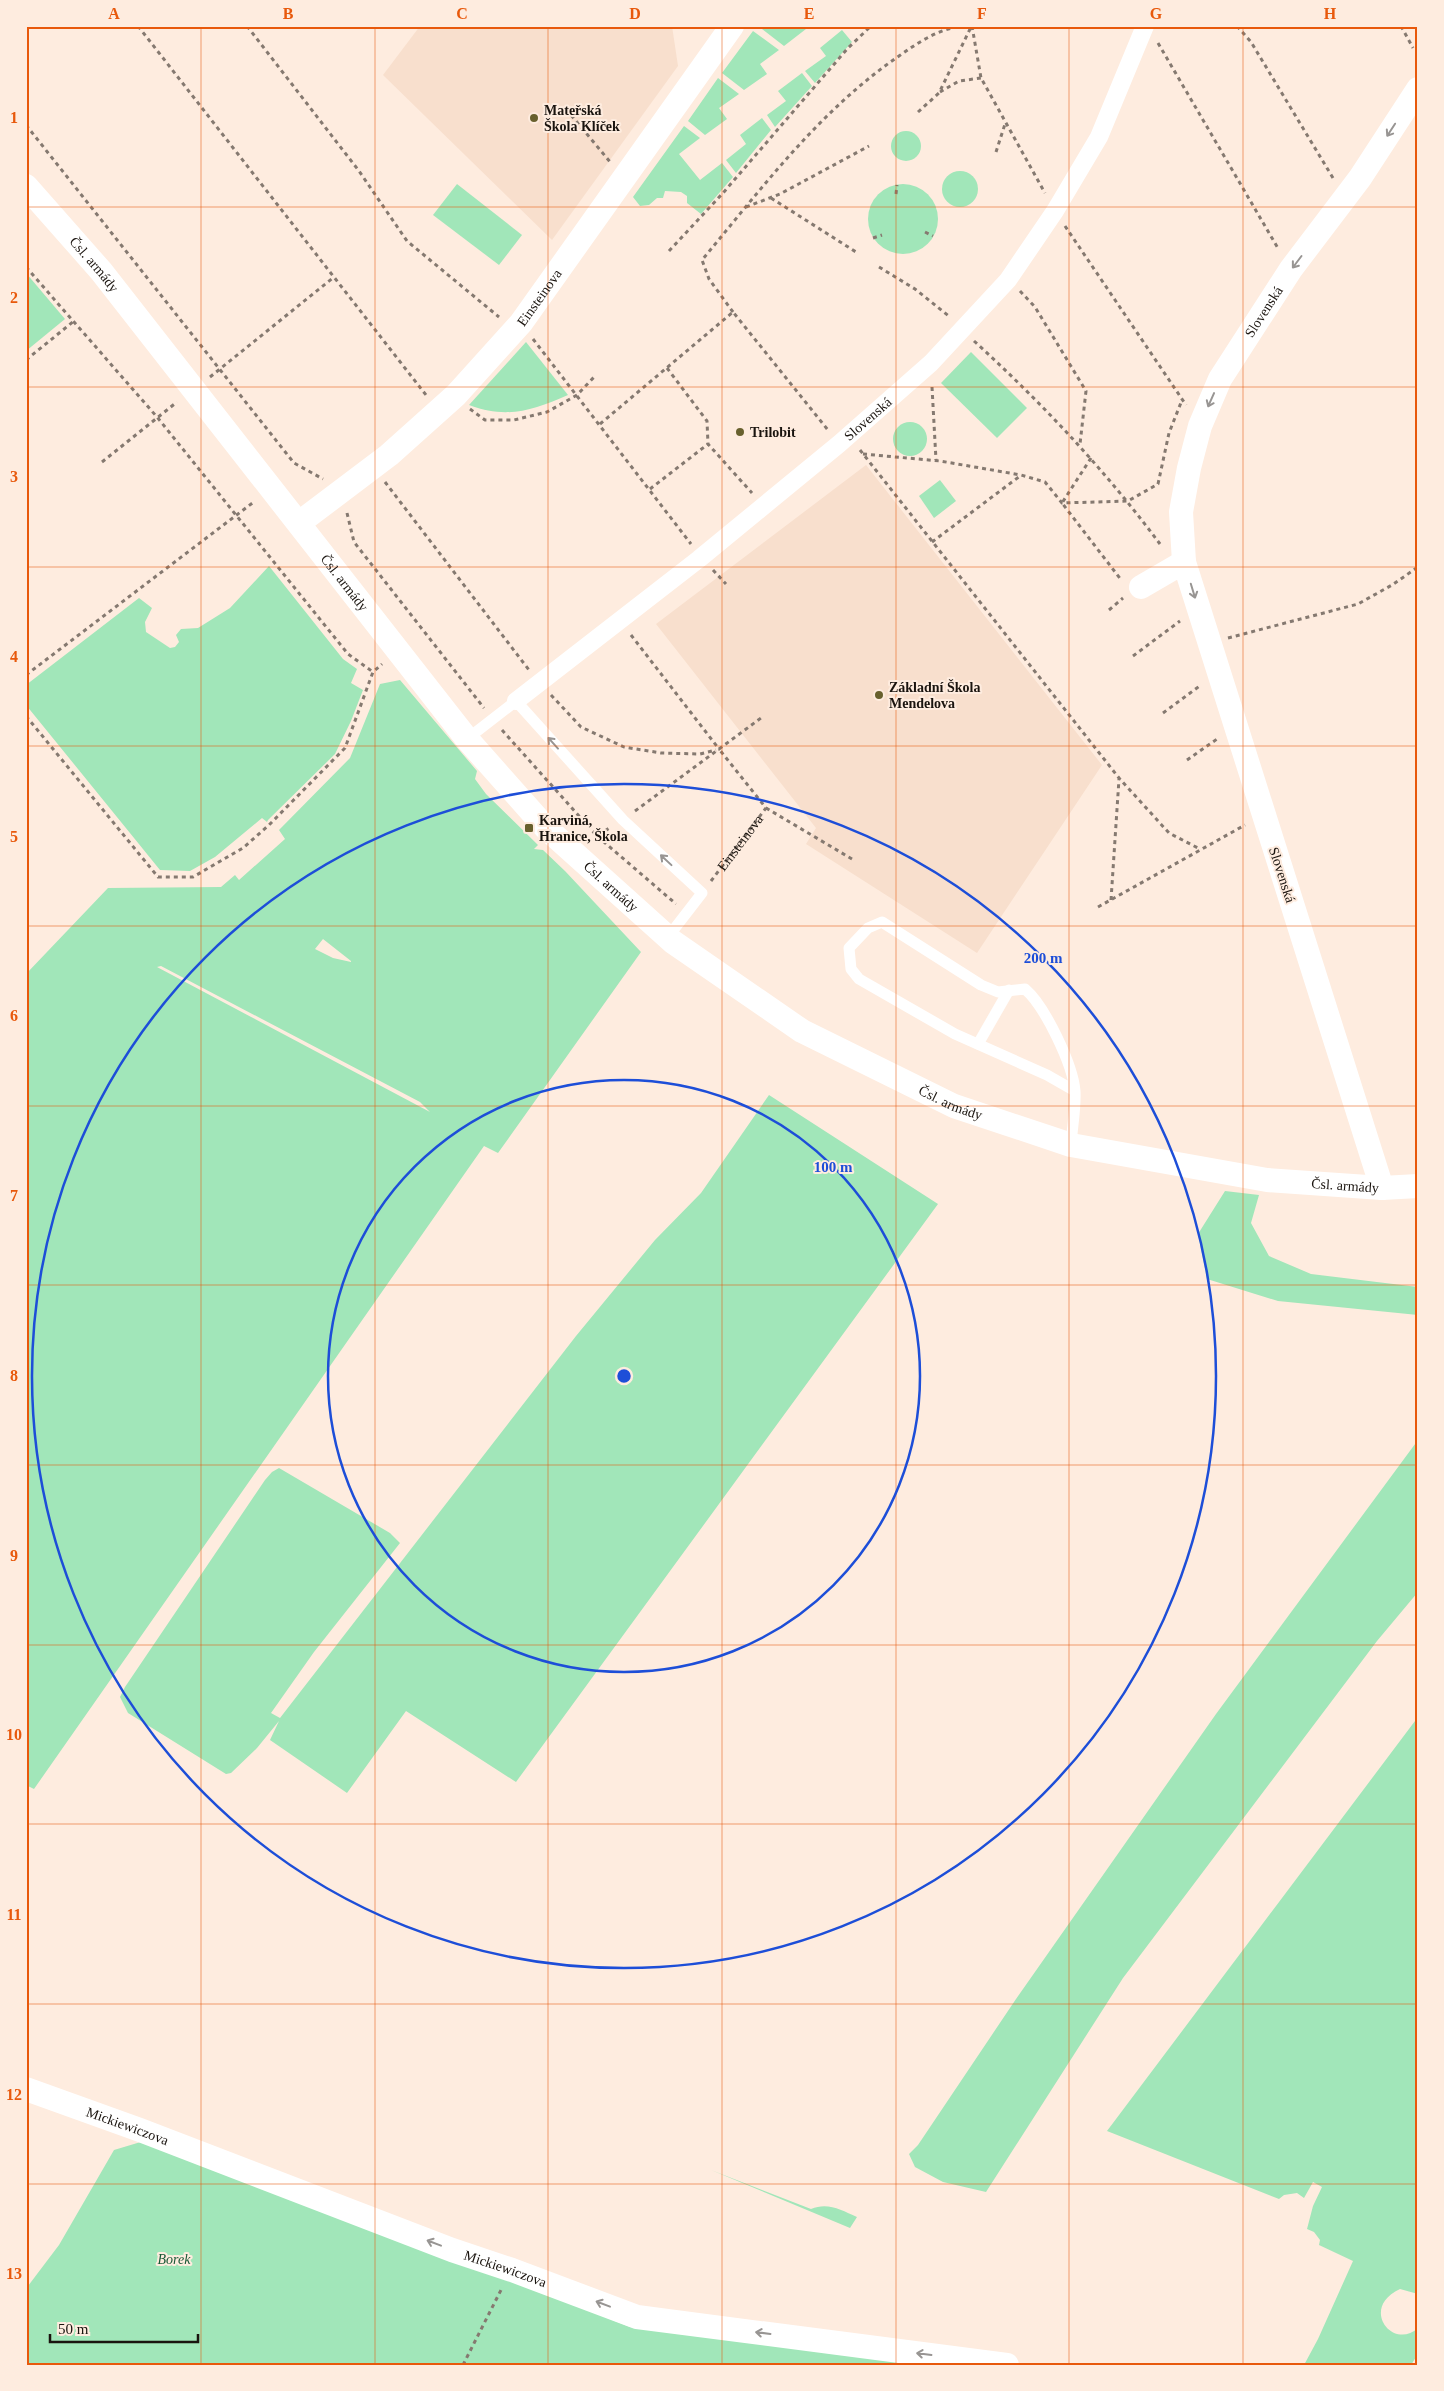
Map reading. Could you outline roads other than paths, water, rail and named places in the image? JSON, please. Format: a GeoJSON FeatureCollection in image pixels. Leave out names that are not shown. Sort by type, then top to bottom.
{"type":"FeatureCollection","features":[{"type":"Feature","properties":{"kind":"street","name":"Einsteinova"},"geometry":{"type":"LineString","coordinates":[[299,524],[374,467],[456,396],[521,323],[627,176],[724,29]]}},
{"type":"Feature","properties":{"kind":"street","name":"Slovenská"},"geometry":{"type":"LineString","coordinates":[[516,701],[764,506],[844,440],[931,364],[1008,280],[1055,211],[1099,137],[1149,30]]}},
{"type":"Feature","properties":{"kind":"street","name":"Slovenská"},"geometry":{"type":"LineString","coordinates":[[1382,1188],[1181,564],[1181,512],[1200,426],[1220,379],[1291,270],[1345,198],[1418,89]]}},
{"type":"Feature","properties":{"kind":"street","name":"Čsl. armády"},"geometry":{"type":"LineString","coordinates":[[26,186],[102,271],[468,739],[545,827],[668,938],[802,1031],[954,1106],[1071,1145],[1267,1180],[1382,1188],[1418,1186]]}},
{"type":"Feature","properties":{"kind":"street"},"geometry":{"type":"LineString","coordinates":[[1133,586],[1181,564]]}},
{"type":"Feature","properties":{"kind":"street","name":"Mickiewiczova"},"geometry":{"type":"LineString","coordinates":[[26,2090],[140,2130],[452,2250],[512,2270],[637,2317],[1007,2365]]}},
{"type":"Feature","properties":{"kind":"lane"},"geometry":{"type":"LineString","coordinates":[[468,739],[516,701],[623,820],[702,893],[668,938]]}},
{"type":"Feature","properties":{"kind":"lane"},"geometry":{"type":"LineString","coordinates":[[1071,1145],[1075,1091],[1062,1051],[1039,1007],[1025,989],[998,992],[981,985],[882,922],[868,928],[850,948],[851,969],[859,979],[955,1034],[1047,1075],[1075,1091]]}},
{"type":"Feature","properties":{"kind":"lane"},"geometry":{"type":"LineString","coordinates":[[978,1044],[1009,990]]}},
{"type":"Feature","properties":{"kind":"place","name":"Mateřská Škola Klíček"},"geometry":{"type":"Point","coordinates":[534,118]}},
{"type":"Feature","properties":{"kind":"place","name":"Trilobit"},"geometry":{"type":"Point","coordinates":[740,432]}},
{"type":"Feature","properties":{"kind":"place","name":"Základní Škola Mendelova"},"geometry":{"type":"Point","coordinates":[879,695]}},
{"type":"Feature","properties":{"kind":"place","name":"Karviná, Hranice, Škola"},"geometry":{"type":"Point","coordinates":[529,828]}},
{"type":"Feature","properties":{"kind":"park label","name":"Borek"},"geometry":{"type":"Point","coordinates":[174,2259]}}]}
